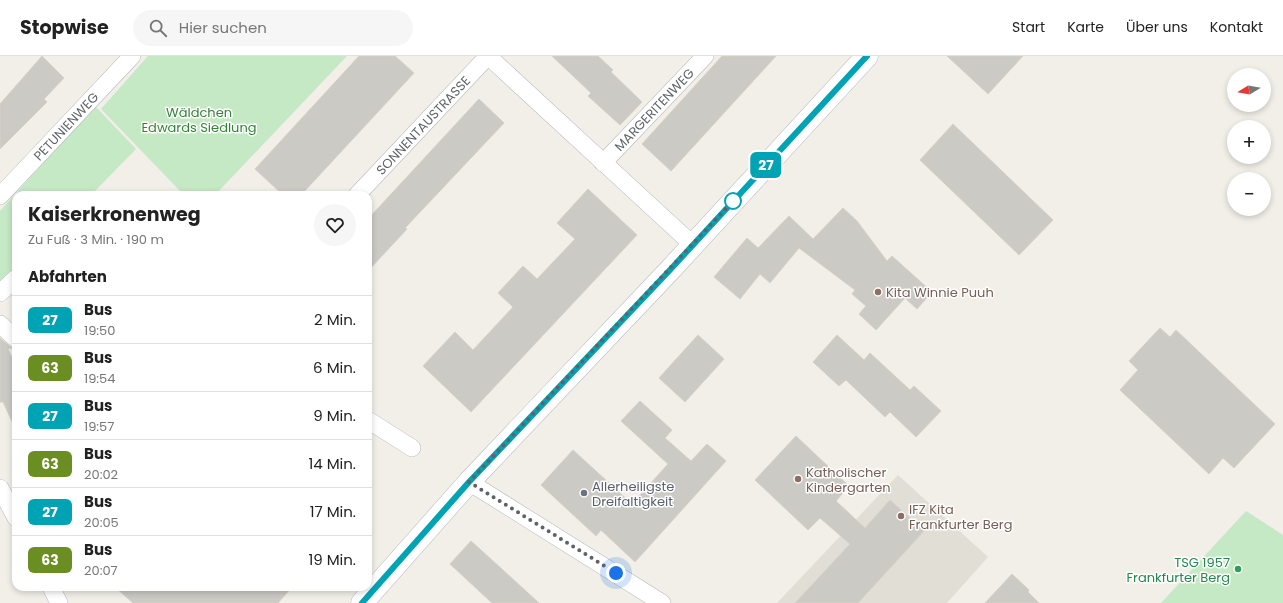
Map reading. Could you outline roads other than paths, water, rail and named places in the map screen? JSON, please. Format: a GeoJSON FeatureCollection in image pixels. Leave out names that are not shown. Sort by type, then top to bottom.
{"type":"FeatureCollection","features":[{"type":"Feature","properties":{"kind":"street","name":"PETUNIENWEG"},"geometry":{"type":"LineString","coordinates":[[0,196],[132,56]]}},
{"type":"Feature","properties":{"kind":"street"},"geometry":{"type":"LineString","coordinates":[[488,56],[693,245]]}},
{"type":"Feature","properties":{"kind":"street","name":"SONNENTAUSTRASSE"},"geometry":{"type":"LineString","coordinates":[[361,191],[488,56]]}},
{"type":"Feature","properties":{"kind":"street","name":"MARGERITENWEG"},"geometry":{"type":"LineString","coordinates":[[603,163],[705,56]]}},
{"type":"Feature","properties":{"kind":"street"},"geometry":{"type":"LineString","coordinates":[[362,603],[469,482],[693,245],[867,56]]}},
{"type":"Feature","properties":{"kind":"street"},"geometry":{"type":"LineString","coordinates":[[0,293],[12,282]]}},
{"type":"Feature","properties":{"kind":"street"},"geometry":{"type":"LineString","coordinates":[[0,324],[12,335]]}},
{"type":"Feature","properties":{"kind":"street"},"geometry":{"type":"LineString","coordinates":[[372,423],[412,448]]}},
{"type":"Feature","properties":{"kind":"street"},"geometry":{"type":"LineString","coordinates":[[469,482],[662,603]]}},
{"type":"Feature","properties":{"kind":"street"},"geometry":{"type":"LineString","coordinates":[[0,488],[12,510]]}},
{"type":"Feature","properties":{"kind":"street"},"geometry":{"type":"LineString","coordinates":[[53,591],[59,603]]}},
{"type":"Feature","properties":{"kind":"place","name":"Kita Winnie Puuh"},"geometry":{"type":"Point","coordinates":[878,292]}},
{"type":"Feature","properties":{"kind":"place","name":"Katholischer Kindergarten"},"geometry":{"type":"Point","coordinates":[798,479]}},
{"type":"Feature","properties":{"kind":"place","name":"Allerheiligste Dreifaltigkeit"},"geometry":{"type":"Point","coordinates":[584,493]}},
{"type":"Feature","properties":{"kind":"place","name":"IFZ Kita Frankfurter Berg"},"geometry":{"type":"Point","coordinates":[901,516]}},
{"type":"Feature","properties":{"kind":"place","name":"TSG 1957 Frankfurter Berg"},"geometry":{"type":"Point","coordinates":[1238,569]}},
{"type":"Feature","properties":{"kind":"park label","name":"Wäldchen Edwards Siedlung"},"geometry":{"type":"Point","coordinates":[199,120]}}]}
